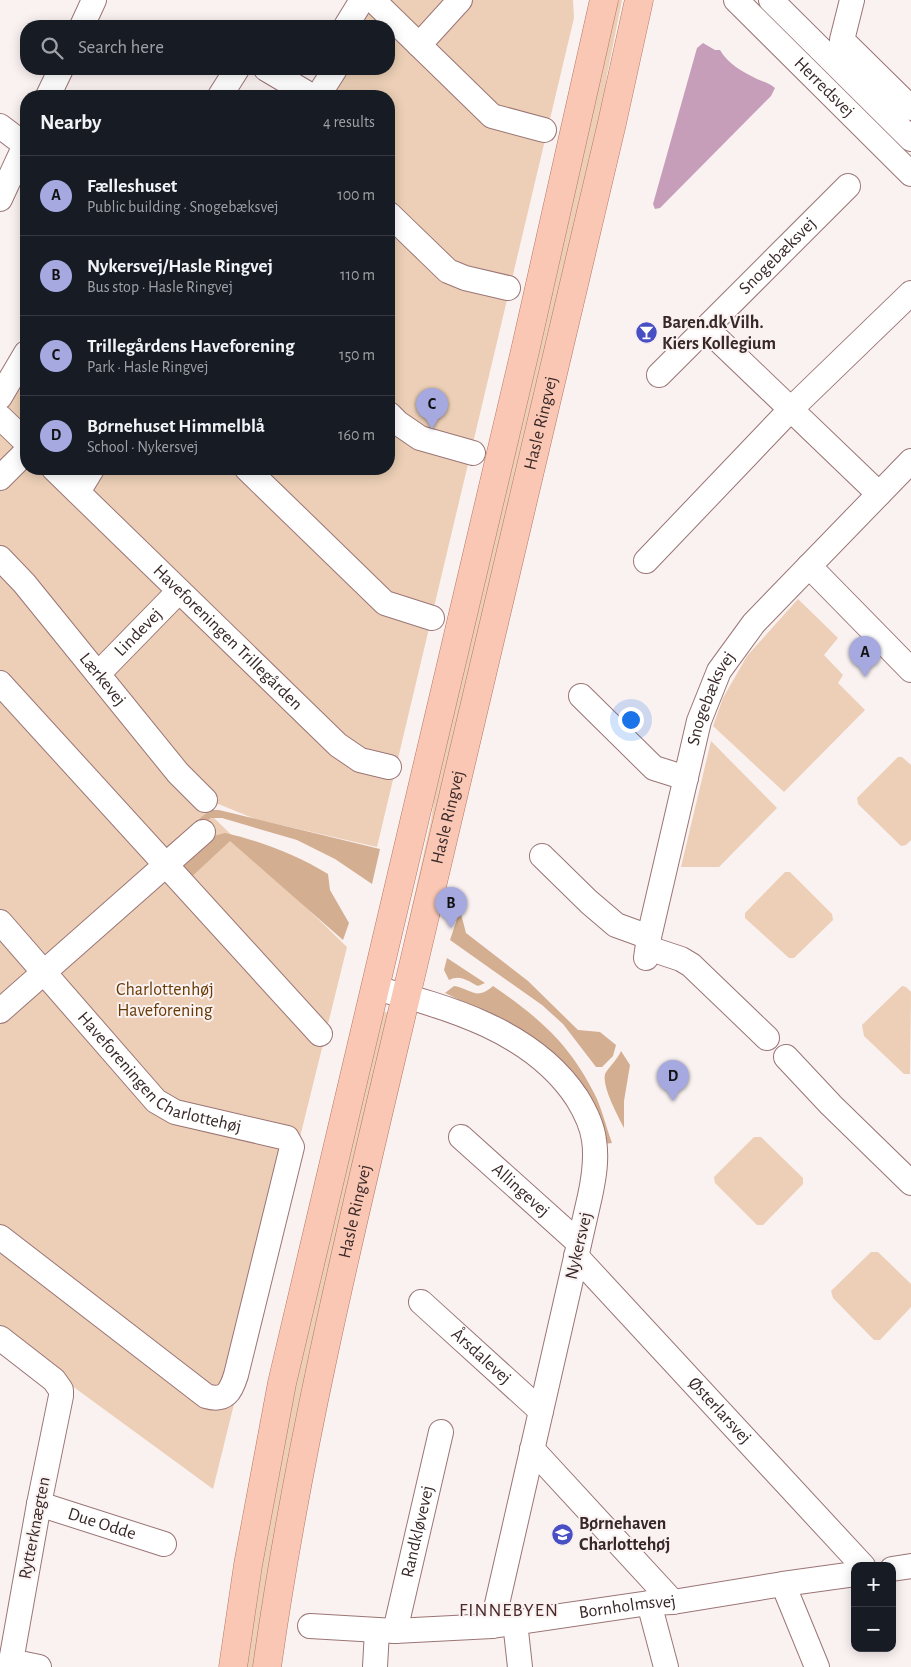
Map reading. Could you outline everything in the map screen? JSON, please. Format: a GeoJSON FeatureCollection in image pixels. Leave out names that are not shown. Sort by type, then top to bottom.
{"type":"FeatureCollection","features":[{"type":"Feature","properties":{"kind":"main road","name":"Hasle Ringvej"},"geometry":{"type":"LineString","coordinates":[[233,1667],[248,1565],[282,1383],[525,351],[604,0]]}},
{"type":"Feature","properties":{"kind":"main road","name":"Hasle Ringvej"},"geometry":{"type":"LineString","coordinates":[[267,1667],[287,1534],[312,1407],[355,1211],[612,123],[639,0]]}},
{"type":"Feature","properties":{"kind":"street"},"geometry":{"type":"LineString","coordinates":[[85,20],[94,0]]}},
{"type":"Feature","properties":{"kind":"street"},"geometry":{"type":"LineString","coordinates":[[419,45],[460,0]]}},
{"type":"Feature","properties":{"kind":"street","name":"Herredsvej"},"geometry":{"type":"LineString","coordinates":[[736,0],[911,174]]}},
{"type":"Feature","properties":{"kind":"street","name":"Herredsvej"},"geometry":{"type":"LineString","coordinates":[[772,0],[911,139]]}},
{"type":"Feature","properties":{"kind":"street"},"geometry":{"type":"LineString","coordinates":[[852,0],[842,40],[911,108]]}},
{"type":"Feature","properties":{"kind":"street"},"geometry":{"type":"LineString","coordinates":[[371,1],[392,20]]}},
{"type":"Feature","properties":{"kind":"street"},"geometry":{"type":"LineString","coordinates":[[352,20],[371,1]]}},
{"type":"Feature","properties":{"kind":"street"},"geometry":{"type":"LineString","coordinates":[[363,20],[371,1]]}},
{"type":"Feature","properties":{"kind":"street"},"geometry":{"type":"LineString","coordinates":[[395,23],[492,116],[544,130]]}},
{"type":"Feature","properties":{"kind":"street"},"geometry":{"type":"LineString","coordinates":[[51,90],[58,75]]}},
{"type":"Feature","properties":{"kind":"street"},"geometry":{"type":"LineString","coordinates":[[224,90],[233,75]]}},
{"type":"Feature","properties":{"kind":"street"},"geometry":{"type":"LineString","coordinates":[[276,75],[301,90]]}},
{"type":"Feature","properties":{"kind":"street"},"geometry":{"type":"LineString","coordinates":[[311,90],[317,75]]}},
{"type":"Feature","properties":{"kind":"street"},"geometry":{"type":"LineString","coordinates":[[314,90],[329,75]]}},
{"type":"Feature","properties":{"kind":"street"},"geometry":{"type":"LineString","coordinates":[[0,126],[20,140]]}},
{"type":"Feature","properties":{"kind":"street"},"geometry":{"type":"LineString","coordinates":[[0,199],[20,157]]}},
{"type":"Feature","properties":{"kind":"street","name":"Snogebæksvej"},"geometry":{"type":"LineString","coordinates":[[658,375],[848,186]]}},
{"type":"Feature","properties":{"kind":"street"},"geometry":{"type":"LineString","coordinates":[[395,220],[448,271],[465,278],[508,288]]}},
{"type":"Feature","properties":{"kind":"street"},"geometry":{"type":"LineString","coordinates":[[646,561],[791,409],[911,293]]}},
{"type":"Feature","properties":{"kind":"street"},"geometry":{"type":"LineString","coordinates":[[706,328],[879,494]]}},
{"type":"Feature","properties":{"kind":"street"},"geometry":{"type":"LineString","coordinates":[[0,397],[20,363]]}},
{"type":"Feature","properties":{"kind":"street"},"geometry":{"type":"LineString","coordinates":[[395,419],[420,438],[473,453]]}},
{"type":"Feature","properties":{"kind":"street"},"geometry":{"type":"LineString","coordinates":[[0,478],[20,458]]}},
{"type":"Feature","properties":{"kind":"street","name":"Snogebæksvej"},"geometry":{"type":"LineString","coordinates":[[648,948],[699,721],[719,671],[754,623],[911,461]]}},
{"type":"Feature","properties":{"kind":"street","name":"Haveforeningen Trillegården"},"geometry":{"type":"LineString","coordinates":[[60,475],[338,745],[360,760],[389,768]]}},
{"type":"Feature","properties":{"kind":"street"},"geometry":{"type":"LineString","coordinates":[[78,492],[88,475]]}},
{"type":"Feature","properties":{"kind":"street"},"geometry":{"type":"LineString","coordinates":[[253,475],[384,603],[432,618]]}},
{"type":"Feature","properties":{"kind":"street","name":"Lærkevej"},"geometry":{"type":"LineString","coordinates":[[0,558],[24,583],[178,773],[205,800]]}},
{"type":"Feature","properties":{"kind":"street"},"geometry":{"type":"LineString","coordinates":[[809,566],[911,670]]}},
{"type":"Feature","properties":{"kind":"street","name":"Lindevej"},"geometry":{"type":"LineString","coordinates":[[98,674],[179,591]]}},
{"type":"Feature","properties":{"kind":"street"},"geometry":{"type":"LineString","coordinates":[[0,683],[320,1034]]}},
{"type":"Feature","properties":{"kind":"street"},"geometry":{"type":"LineString","coordinates":[[581,696],[654,768],[686,778]]}},
{"type":"Feature","properties":{"kind":"street"},"geometry":{"type":"LineString","coordinates":[[0,1011],[203,832]]}},
{"type":"Feature","properties":{"kind":"street"},"geometry":{"type":"LineString","coordinates":[[542,856],[589,902],[616,925],[648,948],[681,958],[691,966],[767,1038]]}},
{"type":"Feature","properties":{"kind":"street","name":"Haveforeningen Charlottehøj"},"geometry":{"type":"LineString","coordinates":[[0,922],[156,1101],[176,1112],[287,1138],[292,1147],[236,1374],[232,1388],[227,1394],[214,1398],[206,1396],[0,1237]]}},
{"type":"Feature","properties":{"kind":"street","name":"Nykersvej"},"geometry":{"type":"LineString","coordinates":[[375,988],[437,1005],[516,1040],[543,1060],[567,1084],[583,1108],[594,1138],[594,1175],[492,1626]]}},
{"type":"Feature","properties":{"kind":"street"},"geometry":{"type":"LineString","coordinates":[[786,1057],[911,1184]]}},
{"type":"Feature","properties":{"kind":"street","name":"Allingevej"},"geometry":{"type":"LineString","coordinates":[[461,1137],[578,1249]]}},
{"type":"Feature","properties":{"kind":"street","name":"Østerlarsvej"},"geometry":{"type":"LineString","coordinates":[[578,1249],[860,1562]]}},
{"type":"Feature","properties":{"kind":"street","name":"Årsdalevej"},"geometry":{"type":"LineString","coordinates":[[421,1302],[541,1411]]}},
{"type":"Feature","properties":{"kind":"street","name":"Rytterknægten"},"geometry":{"type":"LineString","coordinates":[[0,1338],[54,1380],[61,1390],[10,1664]]}},
{"type":"Feature","properties":{"kind":"street","name":"Randkløvevej"},"geometry":{"type":"LineString","coordinates":[[375,1667],[441,1432]]}},
{"type":"Feature","properties":{"kind":"street"},"geometry":{"type":"LineString","coordinates":[[532,1449],[673,1602]]}},
{"type":"Feature","properties":{"kind":"street","name":"Due Odde"},"geometry":{"type":"LineString","coordinates":[[39,1504],[164,1544]]}},
{"type":"Feature","properties":{"kind":"street"},"geometry":{"type":"LineString","coordinates":[[896,1568],[911,1566]]}},
{"type":"Feature","properties":{"kind":"street","name":"Bornholmsvej"},"geometry":{"type":"LineString","coordinates":[[310,1626],[386,1631],[492,1626],[650,1603],[673,1602],[851,1575]]}},
{"type":"Feature","properties":{"kind":"street"},"geometry":{"type":"LineString","coordinates":[[783,1584],[817,1667]]}},
{"type":"Feature","properties":{"kind":"street"},"geometry":{"type":"LineString","coordinates":[[650,1603],[666,1667]]}},
{"type":"Feature","properties":{"kind":"street"},"geometry":{"type":"LineString","coordinates":[[515,1622],[520,1667]]}},
{"type":"Feature","properties":{"kind":"street"},"geometry":{"type":"LineString","coordinates":[[10,1664],[39,1667]]}},
{"type":"Feature","properties":{"kind":"green space"},"geometry":{"type":"Polygon","coordinates":[[[375,0],[573,0],[574,18],[377,847],[255,819],[216,803],[0,553],[0,390],[20,356],[20,475],[395,475],[395,90],[320,90],[329,75],[395,75],[395,20],[363,20],[375,0]]]}},
{"type":"Feature","properties":{"kind":"green space"},"geometry":{"type":"Polygon","coordinates":[[[614,0],[622,0],[607,75],[597,149],[403,955],[402,952],[431,821],[441,749],[614,0]]]}},
{"type":"Feature","properties":{"kind":"green space","name":"Charlottenhøj Haveforening"},"geometry":{"type":"Polygon","coordinates":[[[0,566],[182,789],[347,947],[213,1489],[79,1391],[0,1330],[0,566]]]}},
{"type":"Feature","properties":{"kind":"green space"},"geometry":{"type":"Polygon","coordinates":[[[798,599],[838,638],[824,655],[843,675],[838,683],[865,710],[784,792],[713,726],[723,698],[747,656],[798,599]]]}},
{"type":"Feature","properties":{"kind":"green space"},"geometry":{"type":"Polygon","coordinates":[[[711,741],[777,808],[719,867],[681,867],[711,741]]]}},
{"type":"Feature","properties":{"kind":"green space"},"geometry":{"type":"Polygon","coordinates":[[[898,757],[902,757],[911,765],[911,840],[906,845],[901,846],[858,804],[857,798],[898,757]]]}},
{"type":"Feature","properties":{"kind":"green space"},"geometry":{"type":"Polygon","coordinates":[[[785,872],[790,872],[832,914],[833,920],[794,958],[789,958],[745,918],[745,913],[785,872]]]}},
{"type":"Feature","properties":{"kind":"green space"},"geometry":{"type":"Polygon","coordinates":[[[902,986],[911,992],[910,1074],[904,1074],[864,1036],[862,1025],[902,986]]]}},
{"type":"Feature","properties":{"kind":"green space"},"geometry":{"type":"Polygon","coordinates":[[[382,1011],[392,1014],[257,1667],[242,1667],[293,1381],[382,1011]]]}},
{"type":"Feature","properties":{"kind":"green space"},"geometry":{"type":"Polygon","coordinates":[[[754,1137],[761,1137],[803,1178],[803,1184],[763,1225],[757,1225],[715,1183],[714,1177],[754,1137]]]}},
{"type":"Feature","properties":{"kind":"green space"},"geometry":{"type":"Polygon","coordinates":[[[871,1252],[878,1252],[911,1284],[911,1307],[880,1340],[874,1340],[833,1298],[831,1291],[871,1252]]]}},
{"type":"Feature","properties":{"kind":"shaded area"},"geometry":{"type":"Polygon","coordinates":[[[703,43],[715,50],[720,50],[736,67],[775,88],[771,96],[660,208],[655,209],[653,204],[697,48],[703,43]]]}},
{"type":"Feature","properties":{"kind":"shaded area"},"geometry":{"type":"Polygon","coordinates":[[[210,810],[219,810],[380,849],[372,884],[335,859],[297,840],[222,818],[211,818],[197,827],[167,854],[161,851],[210,810]]]}},
{"type":"Feature","properties":{"kind":"shaded area"},"geometry":{"type":"Polygon","coordinates":[[[225,833],[278,849],[328,874],[330,890],[349,923],[343,940],[230,841],[187,881],[177,869],[210,837],[225,833]]]}},
{"type":"Feature","properties":{"kind":"shaded area"},"geometry":{"type":"Polygon","coordinates":[[[460,910],[466,933],[528,981],[578,1030],[600,1032],[616,1045],[613,1056],[602,1067],[596,1067],[563,1024],[542,1005],[450,940],[460,910]]]}},
{"type":"Feature","properties":{"kind":"shaded area"},"geometry":{"type":"Polygon","coordinates":[[[447,958],[485,983],[478,986],[460,978],[449,980],[444,970],[447,958]]]}},
{"type":"Feature","properties":{"kind":"shaded area"},"geometry":{"type":"Polygon","coordinates":[[[454,986],[474,993],[482,993],[493,986],[551,1032],[574,1060],[594,1093],[612,1143],[604,1144],[499,1019],[445,993],[454,986]]]}},
{"type":"Feature","properties":{"kind":"shaded area"},"geometry":{"type":"Polygon","coordinates":[[[621,1051],[630,1065],[624,1101],[624,1128],[611,1101],[605,1080],[606,1072],[621,1051]]]}},
{"type":"Feature","properties":{"kind":"place","name":"Baren.dk Vilh. Kiers Kollegium"},"geometry":{"type":"Point","coordinates":[646,333]}},
{"type":"Feature","properties":{"kind":"place","name":"Trillegårdens Haveforening"},"geometry":{"type":"Point","coordinates":[432,429]}},
{"type":"Feature","properties":{"kind":"place","name":"Fælleshuset"},"geometry":{"type":"Point","coordinates":[865,677]}},
{"type":"Feature","properties":{"kind":"place","name":"Nykersvej/Hasle Ringvej"},"geometry":{"type":"Point","coordinates":[451,928]}},
{"type":"Feature","properties":{"kind":"place","name":"Børnehuset Himmelblå"},"geometry":{"type":"Point","coordinates":[673,1101]}},
{"type":"Feature","properties":{"kind":"place","name":"Børnehaven Charlottehøj"},"geometry":{"type":"Point","coordinates":[563,1534]}},
{"type":"Feature","properties":{"kind":"district","name":"FINNEBYEN"},"geometry":{"type":"Point","coordinates":[509,1610]}}]}
